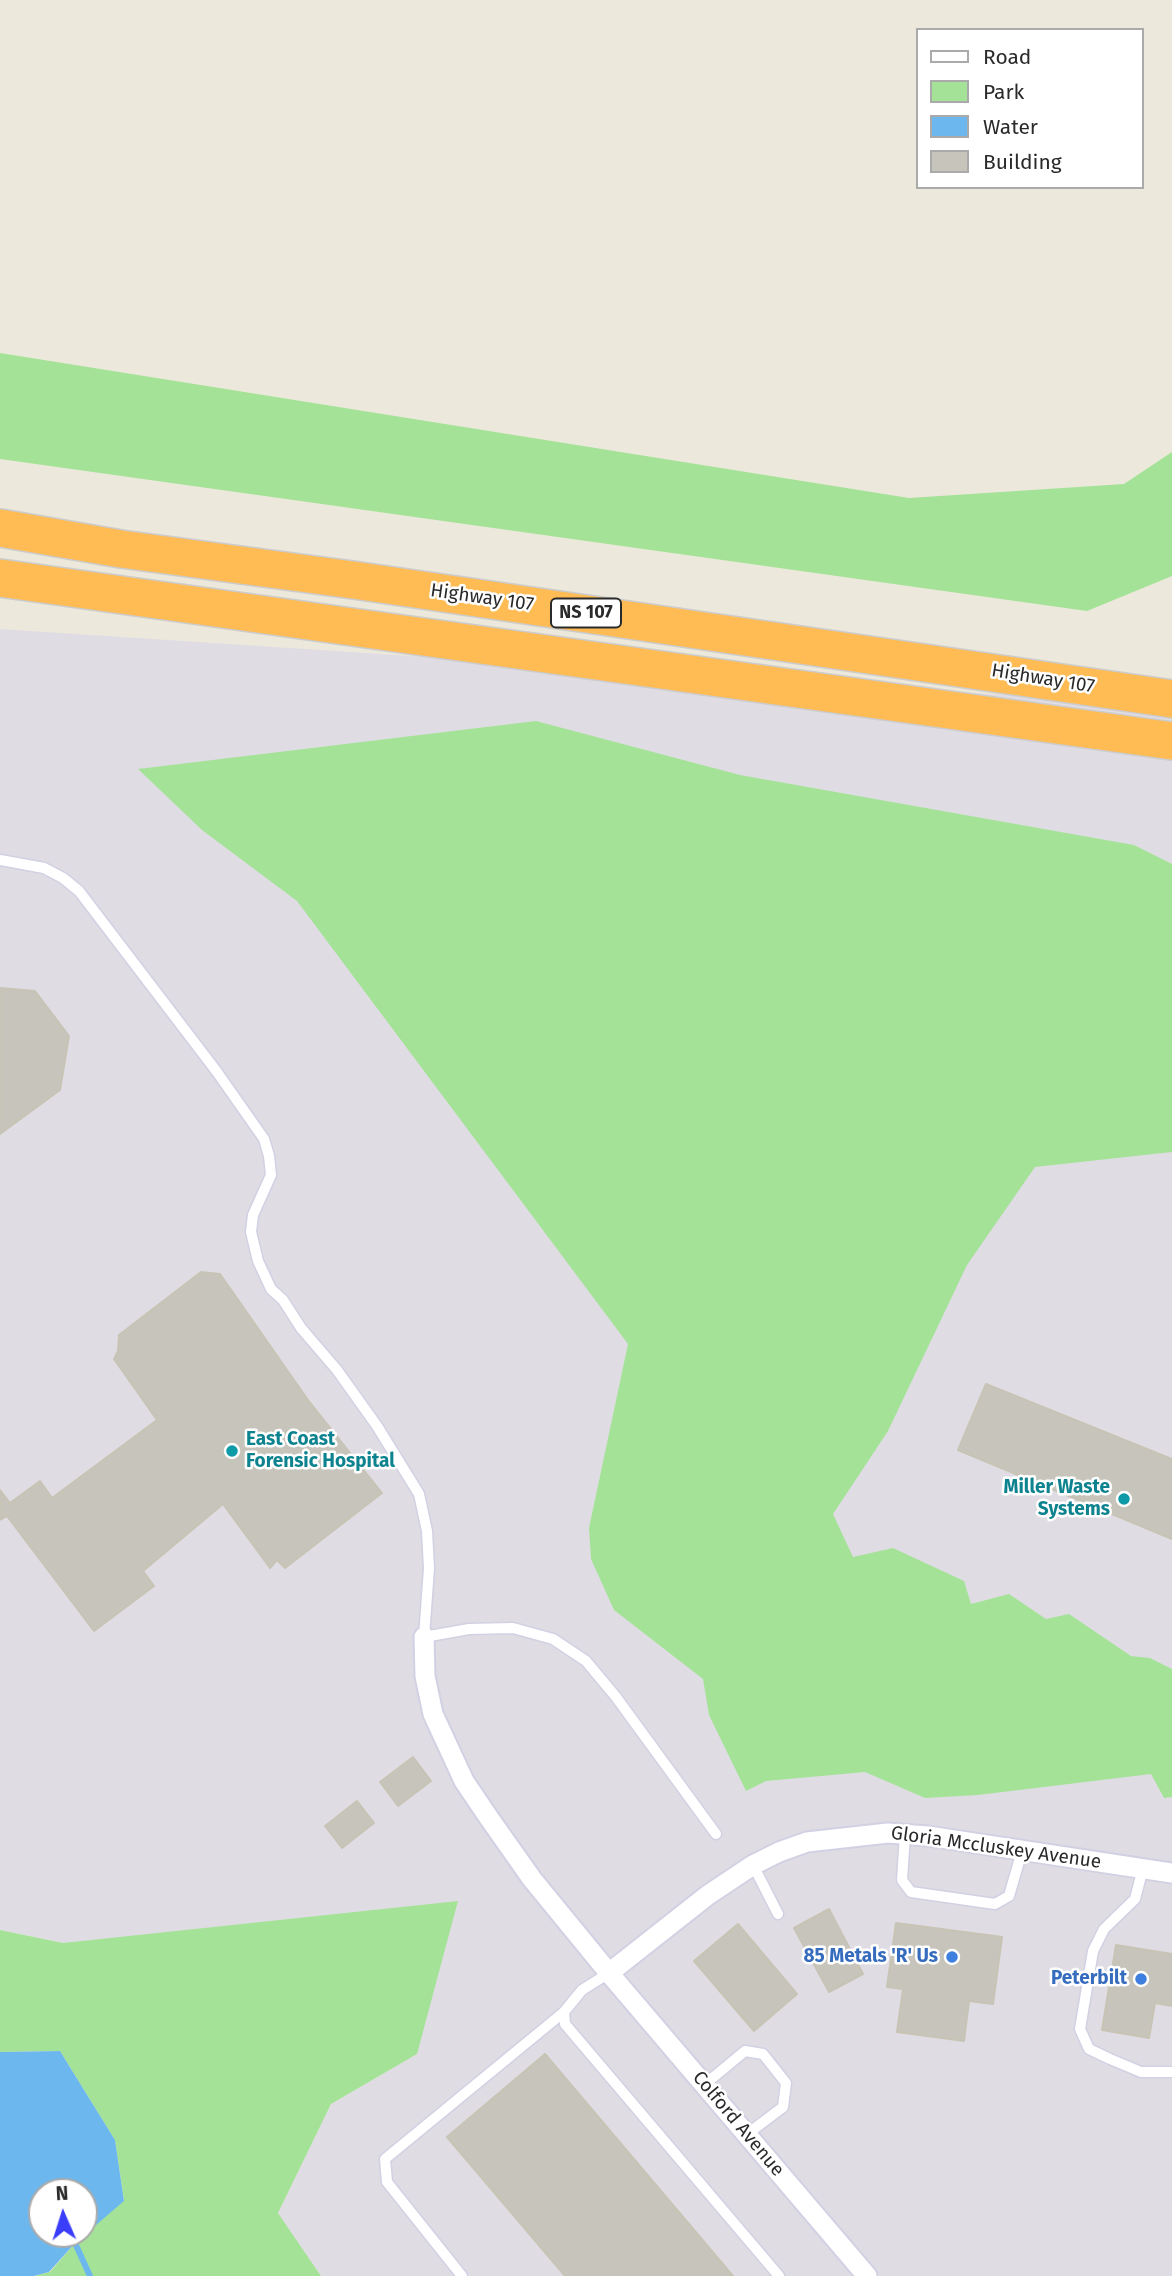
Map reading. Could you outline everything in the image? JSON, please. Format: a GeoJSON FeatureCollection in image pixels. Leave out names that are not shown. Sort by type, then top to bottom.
{"type":"FeatureCollection","features":[{"type":"Feature","properties":{"kind":"highway","name":"Highway 107"},"geometry":{"type":"LineString","coordinates":[[0,528],[121,549],[1172,699]]}},
{"type":"Feature","properties":{"kind":"highway","name":"NS 107"},"geometry":{"type":"LineString","coordinates":[[0,578],[1172,741]]}},
{"type":"Feature","properties":{"kind":"street","name":"Colford Avenue"},"geometry":{"type":"LineString","coordinates":[[424,1637],[425,1676],[433,1714],[464,1781],[532,1879],[867,2276]]}},
{"type":"Feature","properties":{"kind":"street","name":"Gloria Mccluskey Avenue"},"geometry":{"type":"LineString","coordinates":[[609,1973],[708,1895],[753,1865],[807,1842],[857,1835],[905,1834],[1172,1872]]}},
{"type":"Feature","properties":{"kind":"lane"},"geometry":{"type":"LineString","coordinates":[[0,860],[44,868],[64,878],[79,891],[217,1072],[264,1139],[270,1156],[271,1175],[253,1215],[251,1232],[258,1261],[271,1289],[283,1300],[337,1370],[419,1494],[427,1531],[429,1568],[424,1637],[469,1629],[513,1628],[553,1639],[586,1661],[716,1834]]}},
{"type":"Feature","properties":{"kind":"lane"},"geometry":{"type":"LineString","coordinates":[[905,1834],[902,1880],[911,1892],[995,1905],[1009,1896],[1022,1851]]}},
{"type":"Feature","properties":{"kind":"lane"},"geometry":{"type":"LineString","coordinates":[[753,1865],[778,1914]]}},
{"type":"Feature","properties":{"kind":"lane"},"geometry":{"type":"LineString","coordinates":[[1143,1868],[1135,1899],[1104,1929],[1093,1951],[1080,2029],[1090,2049],[1110,2059],[1141,2072],[1172,2072]]}},
{"type":"Feature","properties":{"kind":"lane"},"geometry":{"type":"LineString","coordinates":[[462,2276],[387,2182],[385,2159],[564,2012],[582,1990],[609,1973]]}},
{"type":"Feature","properties":{"kind":"lane"},"geometry":{"type":"LineString","coordinates":[[564,2012],[565,2024],[779,2276]]}},
{"type":"Feature","properties":{"kind":"lane"},"geometry":{"type":"LineString","coordinates":[[704,2085],[745,2051],[763,2054],[786,2083],[783,2107],[747,2135]]}},
{"type":"Feature","properties":{"kind":"shaded area"},"geometry":{"type":"Polygon","coordinates":[[[0,629],[1082,700],[1172,718],[1172,2276],[321,2276],[278,2213],[331,2104],[417,2054],[63,1943],[0,1930],[0,629]]]}},
{"type":"Feature","properties":{"kind":"green space"},"geometry":{"type":"Polygon","coordinates":[[[0,353],[909,498],[1124,484],[1172,452],[1172,576],[1087,611],[0,459],[0,353]]]}},
{"type":"Feature","properties":{"kind":"green space"},"geometry":{"type":"Polygon","coordinates":[[[536,721],[740,775],[1134,845],[1172,864],[1172,1152],[1035,1167],[967,1265],[888,1431],[833,1514],[853,1557],[893,1548],[964,1581],[971,1604],[1009,1594],[1046,1619],[1069,1614],[1131,1656],[1150,1658],[1172,1669],[1172,1797],[1164,1798],[1151,1774],[978,1795],[925,1798],[865,1772],[766,1781],[746,1791],[709,1715],[703,1679],[614,1610],[591,1559],[589,1528],[628,1344],[297,901],[202,830],[138,769],[536,721]]]}},
{"type":"Feature","properties":{"kind":"green space"},"geometry":{"type":"Polygon","coordinates":[[[458,1901],[417,2054],[331,2104],[278,2213],[321,2276],[34,2276],[50,2272],[71,2248],[98,2248],[98,2223],[124,2200],[115,2140],[60,2051],[0,2052],[0,1930],[63,1943],[458,1901]]]}},
{"type":"Feature","properties":{"kind":"water"},"geometry":{"type":"Polygon","coordinates":[[[60,2051],[115,2140],[124,2201],[98,2223],[98,2178],[28,2178],[28,2248],[71,2248],[49,2272],[34,2276],[0,2276],[0,2052],[60,2051]]]}},
{"type":"Feature","properties":{"kind":"building"},"geometry":{"type":"Polygon","coordinates":[[[0,988],[35,991],[69,1036],[60,1090],[0,1134],[0,988]]]}},
{"type":"Feature","properties":{"kind":"building","name":"East Coast Forensic Hospital"},"geometry":{"type":"Polygon","coordinates":[[[201,1272],[220,1274],[308,1400],[382,1493],[285,1568],[277,1560],[270,1568],[223,1504],[143,1571],[154,1586],[94,1631],[7,1516],[0,1520],[0,1490],[10,1503],[40,1481],[52,1498],[157,1420],[114,1359],[118,1351],[119,1335],[201,1272]]]}},
{"type":"Feature","properties":{"kind":"building","name":"Miller Waste Systems"},"geometry":{"type":"Polygon","coordinates":[[[986,1384],[1172,1459],[1172,1539],[958,1450],[986,1384]]]}},
{"type":"Feature","properties":{"kind":"building"},"geometry":{"type":"Polygon","coordinates":[[[413,1757],[431,1781],[398,1806],[380,1782],[413,1757]]]}},
{"type":"Feature","properties":{"kind":"building"},"geometry":{"type":"Polygon","coordinates":[[[357,1801],[374,1823],[342,1848],[325,1826],[357,1801]]]}},
{"type":"Feature","properties":{"kind":"building"},"geometry":{"type":"Polygon","coordinates":[[[829,1909],[863,1974],[829,1992],[794,1928],[829,1909]]]}},
{"type":"Feature","properties":{"kind":"building"},"geometry":{"type":"Polygon","coordinates":[[[896,1923],[1002,1937],[993,2004],[969,2001],[964,2041],[897,2032],[903,1989],[887,1987],[896,1923]]]}},
{"type":"Feature","properties":{"kind":"building"},"geometry":{"type":"Polygon","coordinates":[[[738,1924],[797,1994],[754,2031],[694,1961],[738,1924]]]}},
{"type":"Feature","properties":{"kind":"building","name":"Peterbilt"},"geometry":{"type":"Polygon","coordinates":[[[1116,1945],[1172,1954],[1172,2006],[1155,2003],[1149,2038],[1102,2030],[1116,1945]]]}},
{"type":"Feature","properties":{"kind":"building"},"geometry":{"type":"Polygon","coordinates":[[[545,2054],[733,2276],[565,2276],[447,2137],[545,2054]]]}},
{"type":"Feature","properties":{"kind":"waterway"},"geometry":{"type":"LineString","coordinates":[[77,2248],[90,2276]]}},
{"type":"Feature","properties":{"kind":"place","name":"East Coast Forensic Hospital"},"geometry":{"type":"Point","coordinates":[232,1451]}},
{"type":"Feature","properties":{"kind":"place","name":"Miller Waste Systems"},"geometry":{"type":"Point","coordinates":[1124,1499]}},
{"type":"Feature","properties":{"kind":"place","name":"85 Metals 'R' Us"},"geometry":{"type":"Point","coordinates":[952,1957]}},
{"type":"Feature","properties":{"kind":"place","name":"Peterbilt"},"geometry":{"type":"Point","coordinates":[1141,1979]}}]}
